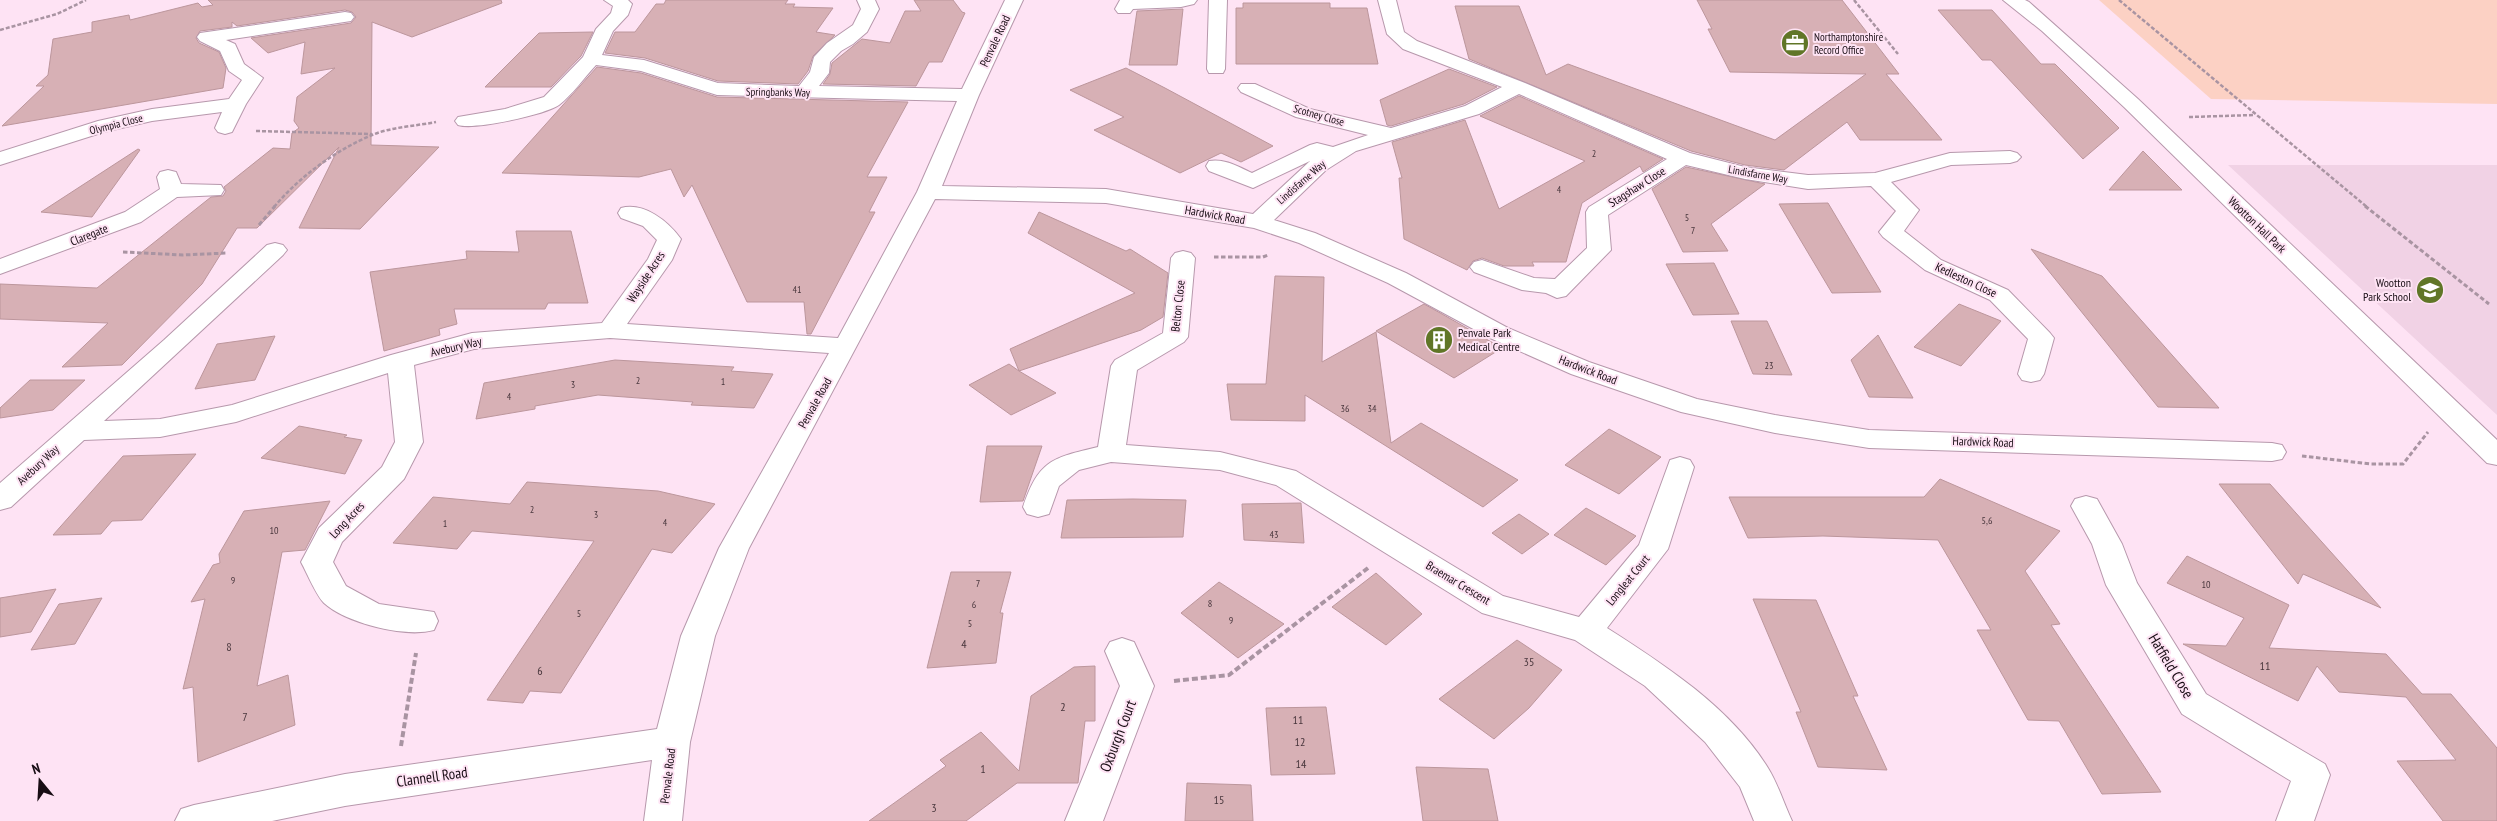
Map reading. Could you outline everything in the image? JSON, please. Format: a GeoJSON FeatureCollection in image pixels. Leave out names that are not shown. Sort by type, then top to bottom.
{"type":"FeatureCollection","features":[{"type":"Feature","properties":{"kind":"street"},"geometry":{"type":"LineString","coordinates":[[465,121],[508,115],[551,101],[591,59],[605,29],[620,15],[623,4],[613,0]]}},
{"type":"Feature","properties":{"kind":"street","name":"Penvale Road"},"geometry":{"type":"LineString","coordinates":[[663,821],[672,742],[698,636],[734,548],[846,346],[928,192],[969,95],[1014,0]]}},
{"type":"Feature","properties":{"kind":"street"},"geometry":{"type":"LineString","coordinates":[[1124,9],[1125,4],[1181,2],[1188,0]]}},
{"type":"Feature","properties":{"kind":"street"},"geometry":{"type":"LineString","coordinates":[[1216,69],[1218,0]]}},
{"type":"Feature","properties":{"kind":"street","name":"Lindisfarne Way"},"geometry":{"type":"LineString","coordinates":[[1387,0],[1396,34],[1410,45],[1518,87],[1683,158],[1745,173],[1808,182],[1876,179],[1950,159],[2010,157]]}},
{"type":"Feature","properties":{"kind":"street","name":"Wootton Hall Park"},"geometry":{"type":"LineString","coordinates":[[2012,0],[2109,74],[2497,456]]}},
{"type":"Feature","properties":{"kind":"street"},"geometry":{"type":"LineString","coordinates":[[804,92],[819,73],[812,60],[834,46],[848,40],[861,28],[864,6]]}},
{"type":"Feature","properties":{"kind":"street"},"geometry":{"type":"LineString","coordinates":[[225,128],[236,104],[253,78],[236,67],[228,48],[206,37],[345,17]]}},
{"type":"Feature","properties":{"kind":"street","name":"Springbanks Way"},"geometry":{"type":"LineString","coordinates":[[591,59],[644,66],[677,78],[717,89],[804,92],[854,89],[969,95]]}},
{"type":"Feature","properties":{"kind":"street","name":"Lindisfarne Way"},"geometry":{"type":"LineString","coordinates":[[1258,222],[1318,165],[1349,147],[1472,110],[1518,87]]}},
{"type":"Feature","properties":{"kind":"street","name":"Scotney Close"},"geometry":{"type":"LineString","coordinates":[[1248,88],[1303,113],[1392,135]]}},
{"type":"Feature","properties":{"kind":"street","name":"Olympia Close"},"geometry":{"type":"LineString","coordinates":[[0,159],[98,127],[152,115],[236,104]]}},
{"type":"Feature","properties":{"kind":"street"},"geometry":{"type":"LineString","coordinates":[[1217,166],[1253,181],[1317,149],[1336,154]]}},
{"type":"Feature","properties":{"kind":"street","name":"Stagshaw Close"},"geometry":{"type":"LineString","coordinates":[[1482,267],[1531,285],[1558,289],[1599,250],[1597,212],[1683,158]]}},
{"type":"Feature","properties":{"kind":"street","name":"Kedleston Close"},"geometry":{"type":"LineString","coordinates":[[1876,179],[1908,210],[1891,232],[1933,265],[1999,295],[2041,338],[2031,374]]}},
{"type":"Feature","properties":{"kind":"street","name":"Claregate"},"geometry":{"type":"LineString","coordinates":[[0,267],[133,218],[170,184],[214,190]]}},
{"type":"Feature","properties":{"kind":"street","name":"Hardwick Road"},"geometry":{"type":"LineString","coordinates":[[928,192],[1106,196],[1258,222],[1308,238],[1397,278],[1499,333],[1580,368],[1691,406],[1775,424],[1870,439],[2272,452]]}},
{"type":"Feature","properties":{"kind":"street","name":"Wayside Acres"},"geometry":{"type":"LineString","coordinates":[[610,330],[660,260],[669,239],[651,220],[628,213]]}},
{"type":"Feature","properties":{"kind":"street","name":"Avebury Way"},"geometry":{"type":"LineString","coordinates":[[0,500],[75,431],[216,308],[275,250]]}},
{"type":"Feature","properties":{"kind":"street","name":"Belton Close"},"geometry":{"type":"LineString","coordinates":[[1111,453],[1124,366],[1175,337],[1183,258]]}},
{"type":"Feature","properties":{"kind":"street","name":"Avebury Way"},"geometry":{"type":"LineString","coordinates":[[75,431],[160,428],[236,413],[400,361],[472,342],[532,334],[610,330],[846,346]]}},
{"type":"Feature","properties":{"kind":"street","name":"Long Acres"},"geometry":{"type":"LineString","coordinates":[[400,361],[409,442],[394,472],[330,536],[317,562],[335,594],[373,615],[422,621]]}},
{"type":"Feature","properties":{"kind":"street","name":"Braemar Crescent"},"geometry":{"type":"LineString","coordinates":[[1038,507],[1046,482],[1069,463],[1111,453],[1220,461],[1286,478],[1493,605],[1586,631],[1657,677],[1718,732],[1755,779],[1773,821]]}},
{"type":"Feature","properties":{"kind":"street","name":"Longleat Court"},"geometry":{"type":"LineString","coordinates":[[1586,631],[1653,549],[1680,468]]}},
{"type":"Feature","properties":{"kind":"street","name":"Hatfield Close"},"geometry":{"type":"LineString","coordinates":[[2086,506],[2107,544],[2122,586],[2194,704],[2312,775],[2294,821]]}},
{"type":"Feature","properties":{"kind":"street","name":"Oxburgh Court"},"geometry":{"type":"LineString","coordinates":[[1084,821],[1137,686],[1122,652]]}},
{"type":"Feature","properties":{"kind":"street","name":"Clannell Road"},"geometry":{"type":"LineString","coordinates":[[194,821],[394,783],[672,742]]}},
{"type":"Feature","properties":{"kind":"path"},"geometry":{"type":"LineString","coordinates":[[0,30],[57,14],[86,0]]}},
{"type":"Feature","properties":{"kind":"path"},"geometry":{"type":"LineString","coordinates":[[1854,0],[1898,54]]}},
{"type":"Feature","properties":{"kind":"path"},"geometry":{"type":"LineString","coordinates":[[2119,0],[2256,115],[2489,304]]}},
{"type":"Feature","properties":{"kind":"path"},"geometry":{"type":"LineString","coordinates":[[2180,117],[2256,115]]}},
{"type":"Feature","properties":{"kind":"path"},"geometry":{"type":"LineString","coordinates":[[225,128],[286,133],[373,134],[432,122],[465,121]]}},
{"type":"Feature","properties":{"kind":"path"},"geometry":{"type":"LineString","coordinates":[[275,250],[255,229],[288,190],[332,157],[373,134]]}},
{"type":"Feature","properties":{"kind":"path"},"geometry":{"type":"LineString","coordinates":[[1183,258],[1263,257],[1308,238]]}},
{"type":"Feature","properties":{"kind":"path"},"geometry":{"type":"LineString","coordinates":[[119,252],[183,255],[275,250]]}},
{"type":"Feature","properties":{"kind":"path"},"geometry":{"type":"LineString","coordinates":[[2272,452],[2371,464],[2403,464],[2429,431],[2450,411]]}},
{"type":"Feature","properties":{"kind":"path"},"geometry":{"type":"LineString","coordinates":[[1137,686],[1229,675],[1324,604],[1395,545]]}},
{"type":"Feature","properties":{"kind":"path"},"geometry":{"type":"LineString","coordinates":[[394,783],[422,621]]}},
{"type":"Feature","properties":{"kind":"shaded area"},"geometry":{"type":"Polygon","coordinates":[[[2099,0],[2497,0],[2497,104],[2211,99],[2099,0]]]}},
{"type":"Feature","properties":{"kind":"shaded area","name":"Wootton Park School"},"geometry":{"type":"Polygon","coordinates":[[[2228,165],[2497,165],[2497,415],[2228,165]]]}},
{"type":"Feature","properties":{"kind":"building"},"geometry":{"type":"Polygon","coordinates":[[[208,0],[501,0],[502,3],[412,37],[372,22],[371,145],[439,147],[360,229],[299,228],[339,147],[257,228],[237,228],[202,284],[122,365],[62,367],[108,323],[0,319],[0,284],[97,288],[211,197],[223,196],[226,191],[224,187],[273,148],[290,149],[292,133],[299,128],[294,121],[297,97],[335,68],[301,74],[305,42],[268,53],[251,38],[351,23],[356,17],[352,12],[345,10],[237,26],[232,22],[232,27],[200,31],[196,38],[199,43],[219,52],[226,68],[223,88],[2,126],[44,86],[36,86],[48,75],[53,39],[92,32],[92,22],[129,15],[130,20],[198,3],[202,7],[213,5],[208,0]]]}},
{"type":"Feature","properties":{"kind":"building"},"geometry":{"type":"Polygon","coordinates":[[[666,0],[788,0],[785,4],[795,4],[793,7],[833,8],[816,32],[835,35],[813,56],[808,71],[798,84],[718,81],[645,58],[605,53],[615,32],[635,32],[656,4],[664,4],[666,0]]]}},
{"type":"Feature","properties":{"kind":"building"},"geometry":{"type":"Polygon","coordinates":[[[914,0],[953,0],[962,12],[965,13],[942,62],[929,62],[916,86],[823,84],[830,74],[832,63],[862,39],[890,43],[905,11],[921,11],[914,0]]]}},
{"type":"Feature","properties":{"kind":"building"},"geometry":{"type":"Polygon","coordinates":[[[1697,0],[1842,0],[1899,74],[1886,74],[1942,140],[1860,140],[1847,122],[1784,170],[1745,165],[1691,151],[1469,59],[1455,6],[1519,6],[1546,75],[1568,64],[1775,140],[1866,74],[1730,72],[1708,29],[1712,29],[1697,0]]]}},
{"type":"Feature","properties":{"kind":"building"},"geometry":{"type":"Polygon","coordinates":[[[1243,3],[1330,3],[1330,8],[1367,8],[1378,64],[1236,64],[1236,8],[1243,8],[1243,3]]]}},
{"type":"Feature","properties":{"kind":"building"},"geometry":{"type":"Polygon","coordinates":[[[1183,9],[1177,65],[1129,65],[1137,11],[1183,9]]]}},
{"type":"Feature","properties":{"kind":"building"},"geometry":{"type":"Polygon","coordinates":[[[1938,10],[1992,10],[2041,64],[2055,64],[2119,128],[2083,159],[1991,60],[1982,60],[1938,10]]]}},
{"type":"Feature","properties":{"kind":"building"},"geometry":{"type":"Polygon","coordinates":[[[593,32],[581,56],[551,87],[485,87],[539,33],[593,32]]]}},
{"type":"Feature","properties":{"kind":"building"},"geometry":{"type":"Polygon","coordinates":[[[597,67],[641,73],[717,97],[908,102],[867,177],[887,177],[869,212],[875,212],[811,334],[807,334],[804,302],[747,302],[692,185],[684,197],[671,169],[639,177],[502,173],[597,67]]]}},
{"type":"Feature","properties":{"kind":"building"},"geometry":{"type":"Polygon","coordinates":[[[1126,68],[1273,146],[1241,162],[1221,153],[1180,173],[1094,130],[1124,117],[1070,90],[1126,68]]]}},
{"type":"Feature","properties":{"kind":"building"},"geometry":{"type":"Polygon","coordinates":[[[1449,69],[1497,87],[1464,104],[1391,126],[1387,125],[1380,100],[1449,69]]]}},
{"type":"Feature","properties":{"kind":"building"},"geometry":{"type":"Polygon","coordinates":[[[1519,96],[1663,159],[1643,172],[1640,166],[1582,203],[1566,262],[1532,262],[1534,266],[1504,266],[1482,258],[1473,261],[1467,270],[1404,239],[1399,178],[1402,178],[1392,142],[1465,120],[1499,209],[1585,161],[1480,116],[1519,96]]]}},
{"type":"Feature","properties":{"kind":"building"},"geometry":{"type":"Polygon","coordinates":[[[138,149],[140,150],[92,217],[41,212],[138,149]]]}},
{"type":"Feature","properties":{"kind":"building"},"geometry":{"type":"Polygon","coordinates":[[[2143,151],[2182,190],[2109,190],[2143,151]]]}},
{"type":"Feature","properties":{"kind":"building"},"geometry":{"type":"Polygon","coordinates":[[[1686,167],[1765,184],[1711,224],[1728,251],[1683,252],[1652,189],[1686,167]]]}},
{"type":"Feature","properties":{"kind":"building"},"geometry":{"type":"Polygon","coordinates":[[[1828,203],[1881,292],[1832,293],[1779,204],[1828,203]]]}},
{"type":"Feature","properties":{"kind":"building"},"geometry":{"type":"Polygon","coordinates":[[[1039,212],[1126,251],[1130,249],[1168,273],[1163,317],[1141,330],[1019,371],[1010,349],[1135,293],[1028,233],[1039,212]]]}},
{"type":"Feature","properties":{"kind":"building"},"geometry":{"type":"Polygon","coordinates":[[[516,231],[571,231],[588,303],[548,303],[545,309],[454,309],[457,324],[439,329],[440,335],[384,351],[370,272],[467,259],[466,251],[519,252],[516,231]]]}},
{"type":"Feature","properties":{"kind":"building"},"geometry":{"type":"Polygon","coordinates":[[[2031,249],[2102,276],[2219,408],[2158,407],[2031,249]]]}},
{"type":"Feature","properties":{"kind":"building"},"geometry":{"type":"Polygon","coordinates":[[[1714,263],[1739,314],[1693,315],[1666,264],[1714,263]]]}},
{"type":"Feature","properties":{"kind":"building"},"geometry":{"type":"Polygon","coordinates":[[[1275,276],[1324,277],[1322,362],[1376,332],[1391,443],[1421,423],[1518,480],[1483,507],[1305,395],[1305,421],[1231,420],[1227,384],[1266,384],[1275,276]]]}},
{"type":"Feature","properties":{"kind":"building","name":"Penvale Park Medical Centre"},"geometry":{"type":"Polygon","coordinates":[[[1424,304],[1502,348],[1454,378],[1376,331],[1424,304]]]}},
{"type":"Feature","properties":{"kind":"building"},"geometry":{"type":"Polygon","coordinates":[[[1959,304],[2001,321],[1961,366],[1914,347],[1959,304]]]}},
{"type":"Feature","properties":{"kind":"building"},"geometry":{"type":"Polygon","coordinates":[[[1731,321],[1767,321],[1792,375],[1753,374],[1731,321]]]}},
{"type":"Feature","properties":{"kind":"building"},"geometry":{"type":"Polygon","coordinates":[[[1878,335],[1913,398],[1869,397],[1851,360],[1878,335]]]}},
{"type":"Feature","properties":{"kind":"building"},"geometry":{"type":"Polygon","coordinates":[[[275,336],[255,380],[195,389],[217,344],[275,336]]]}},
{"type":"Feature","properties":{"kind":"building"},"geometry":{"type":"Polygon","coordinates":[[[615,360],[734,367],[731,371],[773,374],[754,408],[691,405],[693,402],[598,395],[535,406],[535,409],[476,419],[484,383],[615,360]]]}},
{"type":"Feature","properties":{"kind":"building"},"geometry":{"type":"Polygon","coordinates":[[[1009,364],[1056,393],[1011,415],[969,385],[1009,364]]]}},
{"type":"Feature","properties":{"kind":"building"},"geometry":{"type":"Polygon","coordinates":[[[30,380],[85,380],[53,410],[0,418],[0,408],[30,380]]]}},
{"type":"Feature","properties":{"kind":"building"},"geometry":{"type":"Polygon","coordinates":[[[299,426],[347,435],[344,437],[362,440],[345,474],[261,458],[299,426]]]}},
{"type":"Feature","properties":{"kind":"building"},"geometry":{"type":"Polygon","coordinates":[[[1609,429],[1661,457],[1619,494],[1565,465],[1609,429]]]}},
{"type":"Feature","properties":{"kind":"building"},"geometry":{"type":"Polygon","coordinates":[[[987,446],[1042,446],[1023,501],[980,502],[987,446]]]}},
{"type":"Feature","properties":{"kind":"building"},"geometry":{"type":"Polygon","coordinates":[[[196,454],[142,520],[112,521],[101,534],[53,535],[123,456],[196,454]]]}},
{"type":"Feature","properties":{"kind":"building"},"geometry":{"type":"Polygon","coordinates":[[[1940,479],[2060,531],[2025,571],[2060,624],[2051,625],[2161,792],[2102,794],[2059,721],[2028,720],[1977,630],[1991,630],[1938,540],[1823,536],[1748,538],[1729,497],[1924,497],[1940,479]]]}},
{"type":"Feature","properties":{"kind":"building"},"geometry":{"type":"Polygon","coordinates":[[[527,482],[658,491],[715,504],[672,553],[652,549],[561,693],[530,691],[523,703],[487,700],[594,541],[472,531],[457,549],[393,543],[433,497],[510,504],[527,482]]]}},
{"type":"Feature","properties":{"kind":"building"},"geometry":{"type":"Polygon","coordinates":[[[2219,484],[2270,484],[2381,608],[2303,574],[2298,584],[2219,484]]]}},
{"type":"Feature","properties":{"kind":"building"},"geometry":{"type":"Polygon","coordinates":[[[1067,500],[1186,500],[1183,537],[1061,538],[1067,500]]]}},
{"type":"Feature","properties":{"kind":"building"},"geometry":{"type":"Polygon","coordinates":[[[330,501],[305,550],[282,552],[257,686],[288,675],[295,725],[198,762],[193,687],[183,689],[205,599],[191,602],[213,565],[220,563],[219,554],[244,511],[330,501]]]}},
{"type":"Feature","properties":{"kind":"building"},"geometry":{"type":"Polygon","coordinates":[[[1301,503],[1304,543],[1244,540],[1242,504],[1301,503]]]}},
{"type":"Feature","properties":{"kind":"building"},"geometry":{"type":"Polygon","coordinates":[[[1586,508],[1636,536],[1606,565],[1554,535],[1586,508]]]}},
{"type":"Feature","properties":{"kind":"building"},"geometry":{"type":"Polygon","coordinates":[[[1519,514],[1549,534],[1522,554],[1492,533],[1519,514]]]}},
{"type":"Feature","properties":{"kind":"building"},"geometry":{"type":"Polygon","coordinates":[[[2187,556],[2289,605],[2269,648],[2386,654],[2422,694],[2451,694],[2497,748],[2497,821],[2443,821],[2397,761],[2456,760],[2406,697],[2339,692],[2317,666],[2298,701],[2183,644],[2226,646],[2244,618],[2167,583],[2187,556]]]}},
{"type":"Feature","properties":{"kind":"building"},"geometry":{"type":"Polygon","coordinates":[[[951,572],[1011,572],[1000,613],[1003,613],[996,663],[927,668],[951,572]]]}},
{"type":"Feature","properties":{"kind":"building"},"geometry":{"type":"Polygon","coordinates":[[[1376,573],[1422,614],[1386,645],[1332,607],[1376,573]]]}},
{"type":"Feature","properties":{"kind":"building"},"geometry":{"type":"Polygon","coordinates":[[[1219,582],[1284,624],[1238,658],[1181,613],[1219,582]]]}},
{"type":"Feature","properties":{"kind":"building"},"geometry":{"type":"Polygon","coordinates":[[[56,589],[31,632],[0,637],[0,598],[56,589]]]}},
{"type":"Feature","properties":{"kind":"building"},"geometry":{"type":"Polygon","coordinates":[[[102,598],[75,644],[31,650],[59,604],[102,598]]]}},
{"type":"Feature","properties":{"kind":"building"},"geometry":{"type":"Polygon","coordinates":[[[1753,599],[1816,600],[1858,696],[1853,696],[1887,770],[1818,767],[1796,712],[1801,712],[1753,599]]]}},
{"type":"Feature","properties":{"kind":"building"},"geometry":{"type":"Polygon","coordinates":[[[1517,640],[1562,670],[1529,708],[1494,739],[1439,699],[1517,640]]]}},
{"type":"Feature","properties":{"kind":"building"},"geometry":{"type":"Polygon","coordinates":[[[1095,666],[1095,721],[1085,721],[1078,783],[1017,783],[966,821],[869,821],[946,766],[940,760],[981,732],[1019,771],[1031,696],[1074,667],[1095,666]]]}},
{"type":"Feature","properties":{"kind":"building"},"geometry":{"type":"Polygon","coordinates":[[[1326,707],[1335,774],[1271,775],[1266,708],[1326,707]]]}},
{"type":"Feature","properties":{"kind":"building"},"geometry":{"type":"Polygon","coordinates":[[[1416,767],[1488,769],[1498,821],[1423,821],[1416,767]]]}},
{"type":"Feature","properties":{"kind":"building"},"geometry":{"type":"Polygon","coordinates":[[[1187,783],[1251,785],[1253,821],[1185,821],[1187,783]]]}},
{"type":"Feature","properties":{"kind":"place","name":"Northamptonshire Record Office"},"geometry":{"type":"Point","coordinates":[1795,43]}},
{"type":"Feature","properties":{"kind":"place","name":"Wootton Park School"},"geometry":{"type":"Point","coordinates":[2430,290]}},
{"type":"Feature","properties":{"kind":"place","name":"Penvale Park Medical Centre"},"geometry":{"type":"Point","coordinates":[1439,340]}}]}
